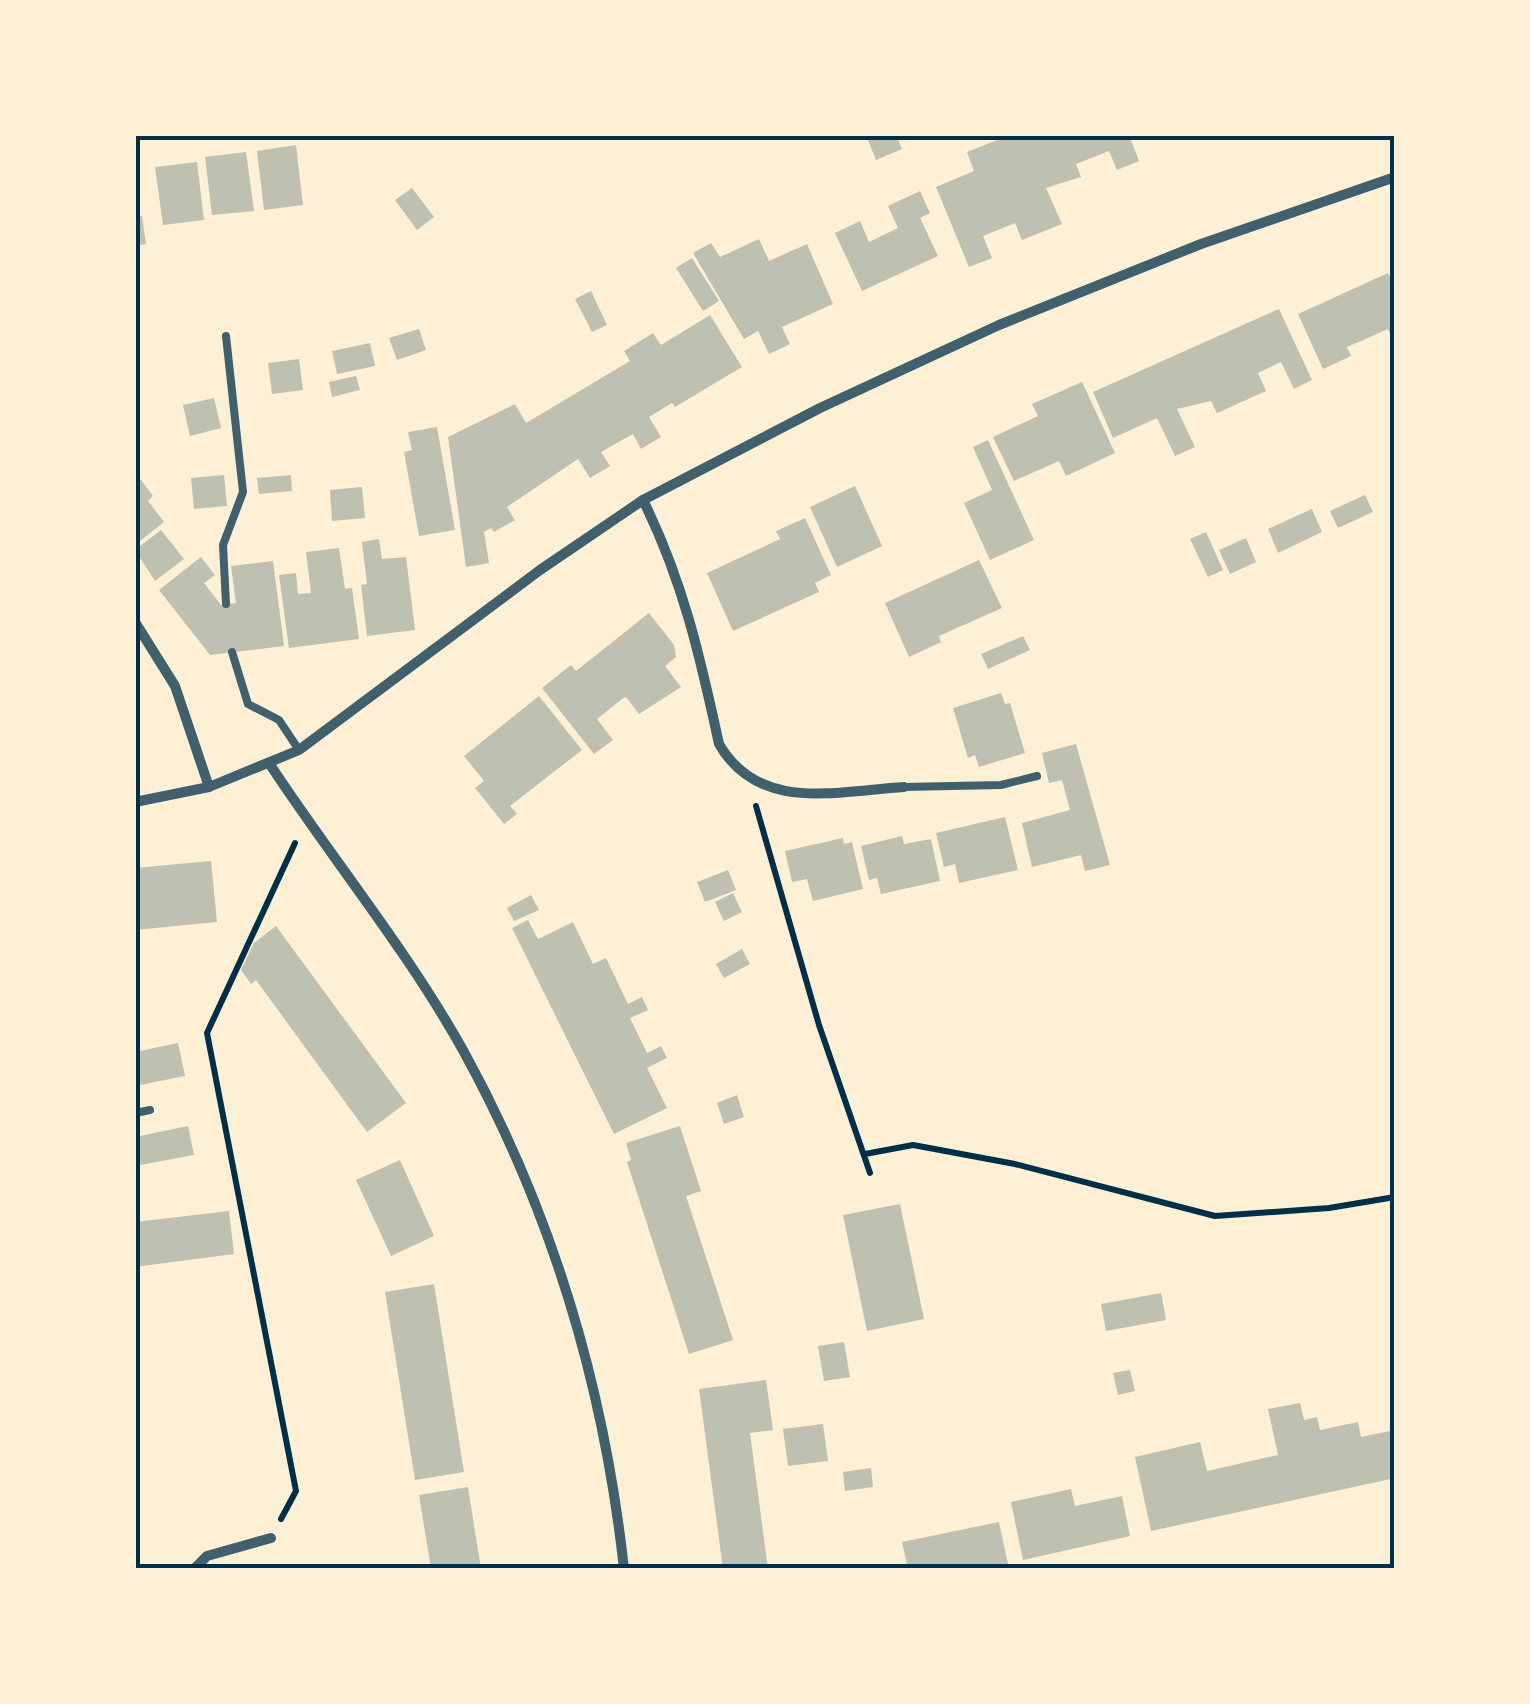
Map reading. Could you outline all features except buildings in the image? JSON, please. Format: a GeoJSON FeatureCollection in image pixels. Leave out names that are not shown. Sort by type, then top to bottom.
{"type":"FeatureCollection","features":[{"type":"Feature","properties":{"kind":"street"},"geometry":{"type":"LineString","coordinates":[[135,802],[209,787],[299,750],[540,570],[643,500],[855,391],[998,325],[1201,244],[1395,177]]}},
{"type":"Feature","properties":{"kind":"street"},"geometry":{"type":"LineString","coordinates":[[643,500],[670,555],[689,608],[719,744],[729,762],[758,785],[778,793],[904,787]]}},
{"type":"Feature","properties":{"kind":"street"},"geometry":{"type":"LineString","coordinates":[[135,622],[175,686],[209,787]]}},
{"type":"Feature","properties":{"kind":"street"},"geometry":{"type":"LineString","coordinates":[[269,763],[462,1048],[512,1143],[547,1227],[587,1353],[614,1474],[624,1569]]}},
{"type":"Feature","properties":{"kind":"street"},"geometry":{"type":"LineString","coordinates":[[194,1569],[217,1552],[271,1538]]}},
{"type":"Feature","properties":{"kind":"lane"},"geometry":{"type":"LineString","coordinates":[[226,336],[243,492],[223,545],[226,604]]}},
{"type":"Feature","properties":{"kind":"lane"},"geometry":{"type":"LineString","coordinates":[[232,652],[248,704],[279,720],[299,750]]}},
{"type":"Feature","properties":{"kind":"lane"},"geometry":{"type":"LineString","coordinates":[[904,787],[1001,786],[1037,776]]}},
{"type":"Feature","properties":{"kind":"lane"},"geometry":{"type":"LineString","coordinates":[[135,1113],[150,1110]]}},
{"type":"Feature","properties":{"kind":"path"},"geometry":{"type":"LineString","coordinates":[[758,785],[756,809],[819,1026],[870,1173]]}},
{"type":"Feature","properties":{"kind":"path"},"geometry":{"type":"LineString","coordinates":[[271,1538],[296,1491],[207,1033],[305,820]]}},
{"type":"Feature","properties":{"kind":"path"},"geometry":{"type":"LineString","coordinates":[[865,1154],[913,1145],[1015,1164],[1215,1216],[1329,1208],[1395,1197]]}}]}
